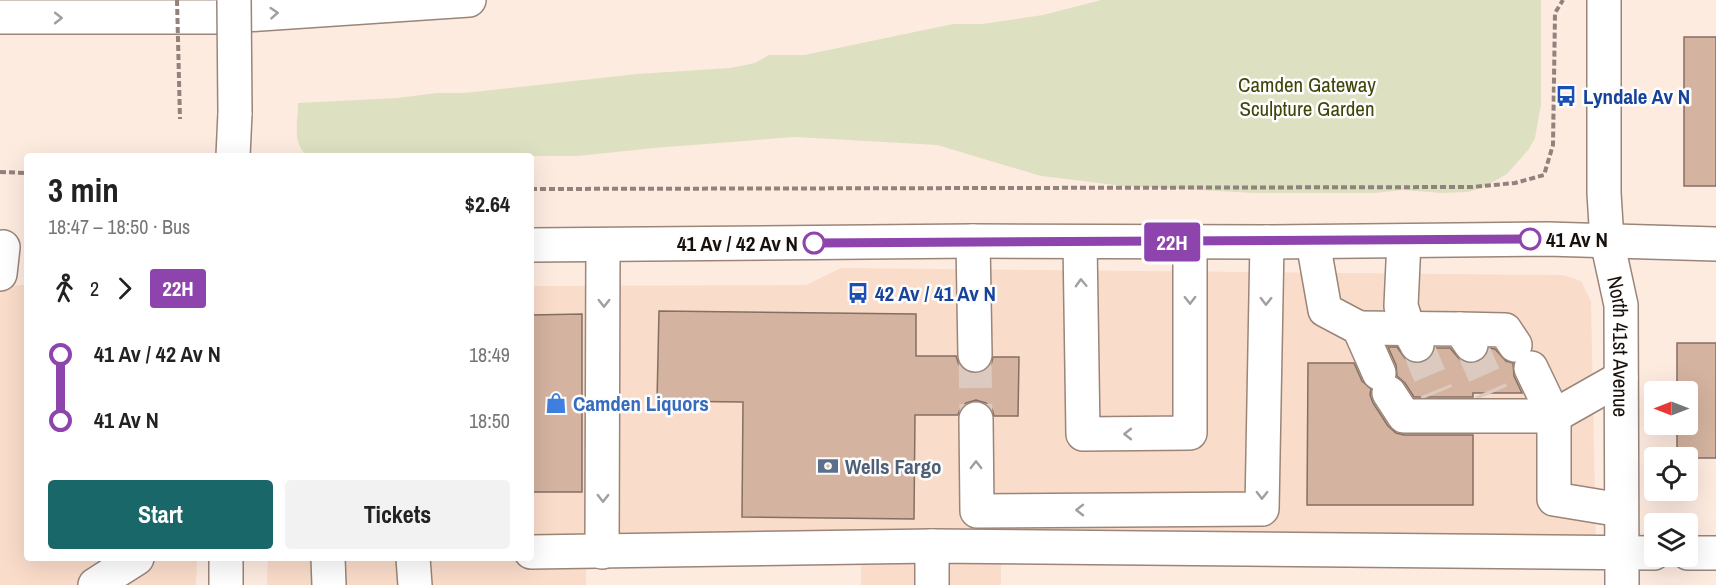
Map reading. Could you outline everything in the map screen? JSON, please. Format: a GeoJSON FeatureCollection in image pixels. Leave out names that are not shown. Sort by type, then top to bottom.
{"type":"FeatureCollection","features":[{"type":"Feature","properties":{"kind":"main road"},"geometry":{"type":"LineString","coordinates":[[233,153],[234,0]]}},
{"type":"Feature","properties":{"kind":"main road"},"geometry":{"type":"LineString","coordinates":[[0,17],[215,17],[469,0]]}},
{"type":"Feature","properties":{"kind":"main road","name":"North 41st Avenue"},"geometry":{"type":"LineString","coordinates":[[1604,0],[1606,241],[1621,305],[1622,569]]}},
{"type":"Feature","properties":{"kind":"main road"},"geometry":{"type":"LineString","coordinates":[[534,245],[973,241],[1606,241],[1716,244]]}},
{"type":"Feature","properties":{"kind":"main road"},"geometry":{"type":"LineString","coordinates":[[973,241],[975,355]]}},
{"type":"Feature","properties":{"kind":"main road"},"geometry":{"type":"LineString","coordinates":[[1404,241],[1401,306],[1412,336]]}},
{"type":"Feature","properties":{"kind":"main road"},"geometry":{"type":"LineString","coordinates":[[1080,242],[1083,434],[1190,433],[1190,242]]}},
{"type":"Feature","properties":{"kind":"main road"},"geometry":{"type":"LineString","coordinates":[[976,419],[977,511],[1262,509],[1267,242]]}},
{"type":"Feature","properties":{"kind":"main road"},"geometry":{"type":"LineString","coordinates":[[1313,242],[1325,310],[1359,328],[1412,336],[1465,337],[1505,330],[1523,357],[1554,416],[1554,499],[1622,510]]}},
{"type":"Feature","properties":{"kind":"main road"},"geometry":{"type":"LineString","coordinates":[[602,552],[603,245]]}},
{"type":"Feature","properties":{"kind":"main road"},"geometry":{"type":"LineString","coordinates":[[1359,328],[1384,383],[1404,416],[1444,404],[1499,404],[1554,416],[1622,378]]}},
{"type":"Feature","properties":{"kind":"main road"},"geometry":{"type":"LineString","coordinates":[[932,546],[932,585]]}},
{"type":"Feature","properties":{"kind":"main road"},"geometry":{"type":"LineString","coordinates":[[534,552],[932,546],[1622,569],[1644,558]]}},
{"type":"Feature","properties":{"kind":"main road"},"geometry":{"type":"LineString","coordinates":[[1698,553],[1716,553]]}},
{"type":"Feature","properties":{"kind":"main road"},"geometry":{"type":"LineString","coordinates":[[95,585],[131,561]]}},
{"type":"Feature","properties":{"kind":"main road"},"geometry":{"type":"LineString","coordinates":[[226,561],[226,585]]}},
{"type":"Feature","properties":{"kind":"main road"},"geometry":{"type":"LineString","coordinates":[[327,561],[329,585]]}},
{"type":"Feature","properties":{"kind":"main road"},"geometry":{"type":"LineString","coordinates":[[412,561],[415,585]]}},
{"type":"Feature","properties":{"kind":"path"},"geometry":{"type":"LineString","coordinates":[[177,0],[180,119]]}},
{"type":"Feature","properties":{"kind":"path"},"geometry":{"type":"LineString","coordinates":[[534,189],[1472,187],[1515,183],[1544,175],[1553,145],[1555,13],[1563,0]]}},
{"type":"Feature","properties":{"kind":"path"},"geometry":{"type":"LineString","coordinates":[[0,172],[24,172]]}},
{"type":"Feature","properties":{"kind":"shaded area"},"geometry":{"type":"Polygon","coordinates":[[[841,268],[1563,275],[1581,281],[1591,301],[1596,546],[1001,542],[1001,585],[861,585],[861,557],[586,558],[586,585],[267,585],[268,561],[534,561],[534,286],[806,285],[841,268]]]}},
{"type":"Feature","properties":{"kind":"shaded area"},"geometry":{"type":"Polygon","coordinates":[[[24,285],[24,561],[197,561],[196,585],[0,585],[0,286],[24,285]]]}},
{"type":"Feature","properties":{"kind":"green space","name":"Camden Gateway Sculpture Garden"},"geometry":{"type":"Polygon","coordinates":[[[1101,0],[1541,0],[1541,105],[1535,138],[1529,149],[1507,174],[1484,187],[1468,192],[1441,193],[1403,190],[1375,193],[1254,193],[1123,186],[1041,176],[937,145],[795,137],[578,156],[534,156],[534,153],[304,153],[298,140],[298,103],[464,93],[637,74],[730,68],[755,63],[769,55],[804,55],[953,24],[982,24],[1043,15],[1101,0]]]}},
{"type":"Feature","properties":{"kind":"building"},"geometry":{"type":"Polygon","coordinates":[[[1684,37],[1716,37],[1716,186],[1684,186],[1684,37]]]}},
{"type":"Feature","properties":{"kind":"building","name":"Wells Fargo"},"geometry":{"type":"Polygon","coordinates":[[[659,311],[916,314],[916,356],[956,356],[959,365],[965,371],[975,374],[985,371],[991,365],[993,357],[1019,357],[1018,416],[994,416],[992,409],[986,403],[976,400],[966,403],[958,415],[915,415],[914,519],[742,517],[743,402],[657,401],[659,311]]]}},
{"type":"Feature","properties":{"kind":"building","name":"Camden Liquors"},"geometry":{"type":"Polygon","coordinates":[[[582,314],[582,492],[534,492],[534,315],[582,314]]]}},
{"type":"Feature","properties":{"kind":"building"},"geometry":{"type":"Polygon","coordinates":[[[1677,343],[1716,343],[1716,458],[1698,458],[1698,447],[1677,447],[1677,435],[1698,435],[1698,381],[1677,381],[1677,343]]]}},
{"type":"Feature","properties":{"kind":"building"},"geometry":{"type":"Polygon","coordinates":[[[1388,347],[1397,347],[1407,361],[1417,364],[1433,355],[1435,348],[1450,348],[1462,362],[1472,364],[1482,360],[1488,354],[1489,348],[1495,349],[1506,361],[1513,363],[1514,376],[1522,393],[1473,393],[1473,397],[1414,397],[1405,383],[1397,376],[1396,365],[1388,347]]]}},
{"type":"Feature","properties":{"kind":"building"},"geometry":{"type":"Polygon","coordinates":[[[1308,363],[1354,363],[1362,381],[1371,389],[1370,395],[1373,403],[1388,426],[1396,433],[1473,435],[1473,505],[1307,505],[1308,363]]]}},
{"type":"Feature","properties":{"kind":"tunnel"},"geometry":{"type":"LineString","coordinates":[[1417,345],[1437,393]]}},
{"type":"Feature","properties":{"kind":"tunnel"},"geometry":{"type":"LineString","coordinates":[[1471,345],[1492,393]]}},
{"type":"Feature","properties":{"kind":"tunnel"},"geometry":{"type":"LineString","coordinates":[[975,355],[976,419]]}},
{"type":"Feature","properties":{"kind":"bus line","name":"22H"},"geometry":{"type":"LineString","coordinates":[[814,243],[1530,239]]}},
{"type":"Feature","properties":{"kind":"place","name":"Lyndale Av N"},"geometry":{"type":"Point","coordinates":[1566,96]}},
{"type":"Feature","properties":{"kind":"place","name":"41 Av N"},"geometry":{"type":"Point","coordinates":[1530,239]}},
{"type":"Feature","properties":{"kind":"place","name":"41 Av / 42 Av N"},"geometry":{"type":"Point","coordinates":[814,243]}},
{"type":"Feature","properties":{"kind":"place","name":"42 Av / 41 Av N"},"geometry":{"type":"Point","coordinates":[858,293]}},
{"type":"Feature","properties":{"kind":"place","name":"Camden Liquors"},"geometry":{"type":"Point","coordinates":[556,403]}},
{"type":"Feature","properties":{"kind":"place","name":"Wells Fargo"},"geometry":{"type":"Point","coordinates":[828,466]}}]}
